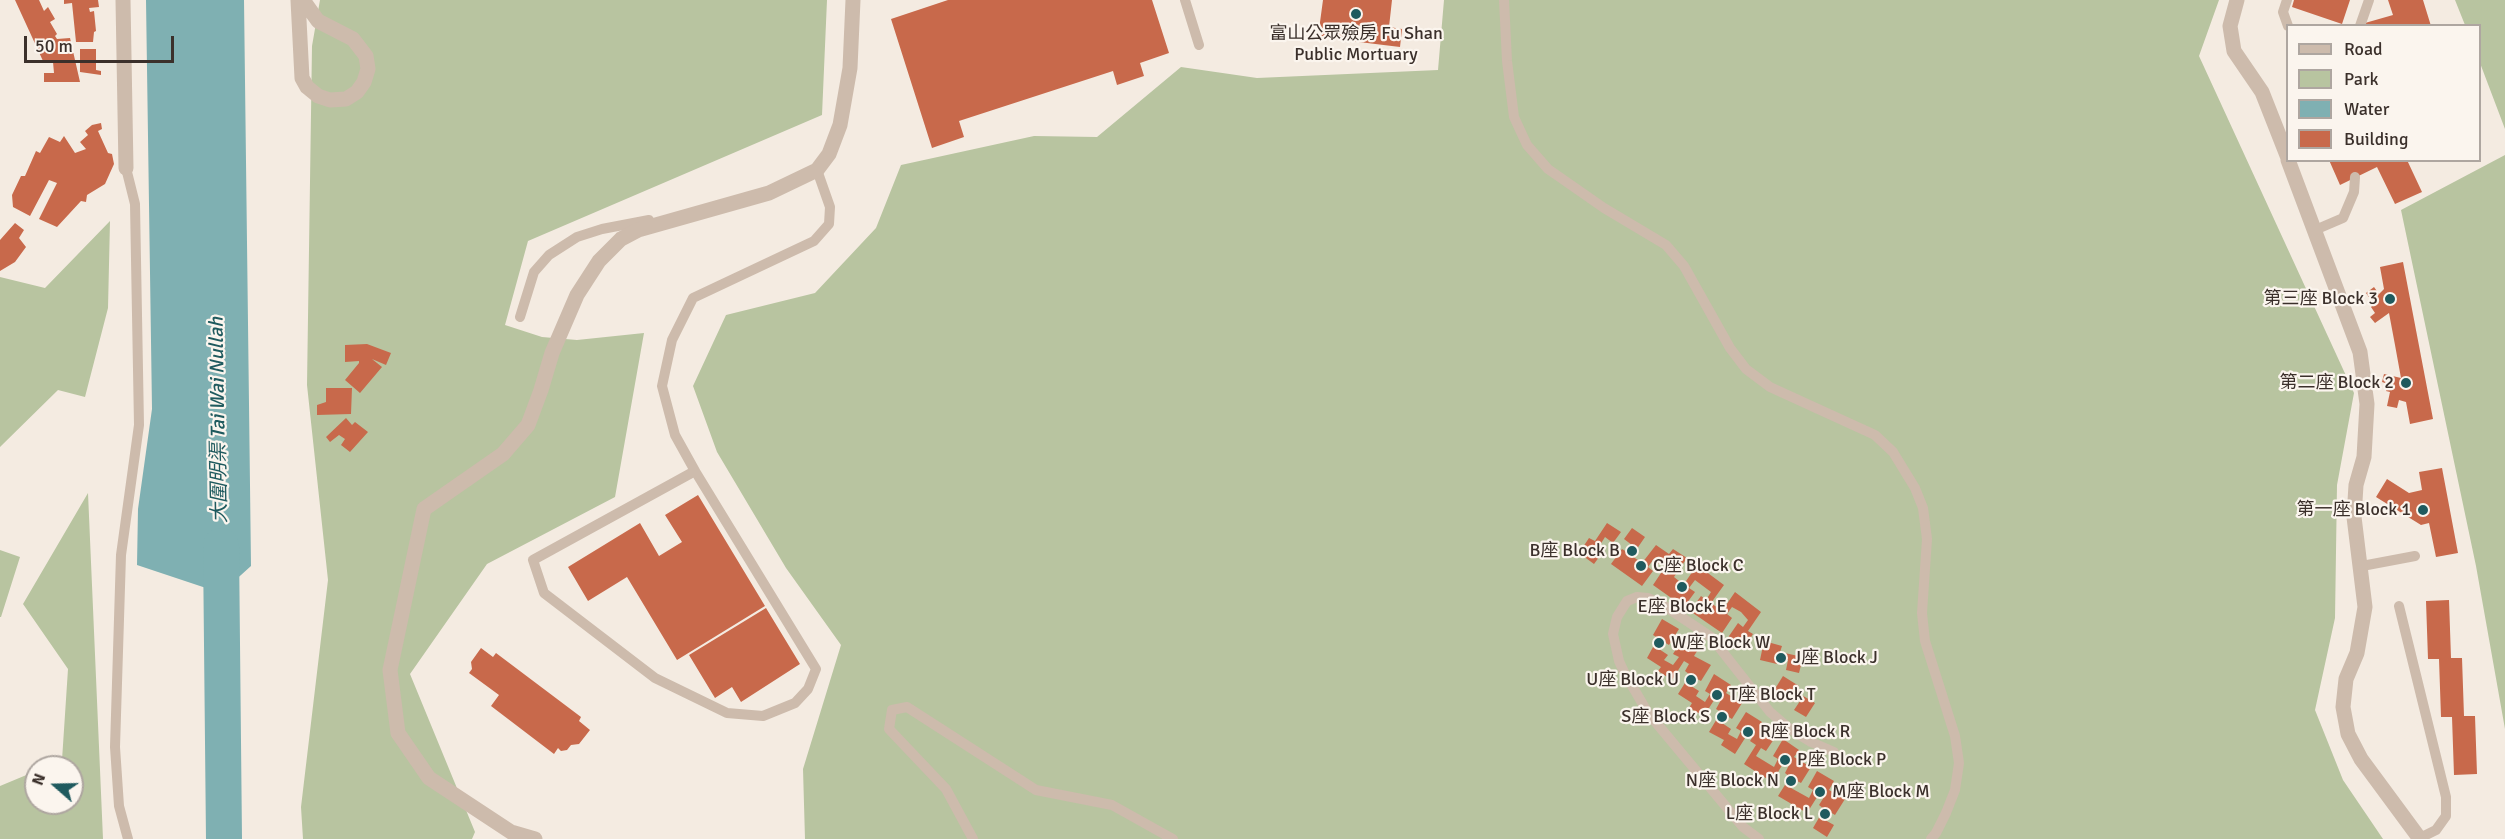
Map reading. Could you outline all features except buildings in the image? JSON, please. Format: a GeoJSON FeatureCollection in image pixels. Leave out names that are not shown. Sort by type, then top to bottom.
{"type":"FeatureCollection","features":[{"type":"Feature","properties":{"kind":"street"},"geometry":{"type":"LineString","coordinates":[[123,0],[126,168]]}},
{"type":"Feature","properties":{"kind":"street"},"geometry":{"type":"LineString","coordinates":[[298,0],[302,78],[307,87],[318,96],[330,100],[346,99],[357,92],[364,82],[368,69],[366,56],[353,39],[318,21],[303,0]]}},
{"type":"Feature","properties":{"kind":"street"},"geometry":{"type":"LineString","coordinates":[[535,839],[511,832],[429,778],[398,733],[390,670],[424,509],[503,454],[528,425],[552,353],[573,304],[599,261],[621,239],[638,230],[700,211],[769,194],[817,170],[829,154],[840,125],[849,68],[853,0]]}},
{"type":"Feature","properties":{"kind":"street"},"geometry":{"type":"LineString","coordinates":[[2236,0],[2230,26],[2234,51],[2262,92],[2286,154]]}},
{"type":"Feature","properties":{"kind":"street"},"geometry":{"type":"LineString","coordinates":[[2289,162],[2360,352],[2367,404],[2364,457],[2356,485],[2354,517],[2362,566],[2364,616],[2357,653],[2346,679],[2343,707],[2348,734],[2361,759],[2420,838]]}},
{"type":"Feature","properties":{"kind":"lane"},"geometry":{"type":"LineString","coordinates":[[1185,0],[1199,45]]}},
{"type":"Feature","properties":{"kind":"lane"},"geometry":{"type":"LineString","coordinates":[[1504,0],[1507,61],[1514,117],[1527,145],[1548,169],[1604,208],[1666,245],[1684,266],[1730,348],[1746,369],[1770,387],[1875,435],[1893,452],[1915,488],[1923,508],[1927,539],[1922,612],[1925,641],[1955,736],[1959,763],[1955,790],[1936,833],[1930,839]]}},
{"type":"Feature","properties":{"kind":"lane"},"geometry":{"type":"LineString","coordinates":[[2287,0],[2283,12],[2287,24]]}},
{"type":"Feature","properties":{"kind":"lane"},"geometry":{"type":"LineString","coordinates":[[2361,24],[2369,0]]}},
{"type":"Feature","properties":{"kind":"lane"},"geometry":{"type":"LineString","coordinates":[[126,168],[135,204],[139,425],[121,555],[115,747],[119,806],[128,839]]}},
{"type":"Feature","properties":{"kind":"lane"},"geometry":{"type":"LineString","coordinates":[[695,471],[533,560],[544,593],[655,678],[727,713],[763,716],[795,704],[808,689],[816,669],[675,435],[662,386],[672,340],[693,298],[814,241],[829,224],[830,207],[817,170]]}},
{"type":"Feature","properties":{"kind":"lane"},"geometry":{"type":"LineString","coordinates":[[2315,230],[2343,219],[2354,192],[2355,177]]}},
{"type":"Feature","properties":{"kind":"lane"},"geometry":{"type":"LineString","coordinates":[[520,317],[534,272],[549,255],[560,247],[577,237],[602,228],[700,211]]}},
{"type":"Feature","properties":{"kind":"lane"},"geometry":{"type":"LineString","coordinates":[[2362,566],[2415,556]]}},
{"type":"Feature","properties":{"kind":"lane"},"geometry":{"type":"LineString","coordinates":[[1759,839],[1743,827],[1648,713],[1630,682],[1619,661],[1613,634],[1617,617],[1627,602],[1637,597],[1648,598],[1711,637],[1770,712],[1804,737],[1834,752]]}},
{"type":"Feature","properties":{"kind":"lane"},"geometry":{"type":"LineString","coordinates":[[2399,606],[2446,797],[2446,816],[2436,830],[2420,838]]}},
{"type":"Feature","properties":{"kind":"lane"},"geometry":{"type":"LineString","coordinates":[[973,839],[946,789],[889,729],[892,710],[907,707],[1036,790],[1112,805],[1173,839]]}},
{"type":"Feature","properties":{"kind":"green space"},"geometry":{"type":"Polygon","coordinates":[[[320,0],[827,0],[822,115],[528,241],[505,325],[542,337],[577,340],[644,333],[615,497],[487,564],[410,674],[475,832],[472,839],[303,839],[301,807],[328,580],[307,385],[312,46],[320,0]]]}},
{"type":"Feature","properties":{"kind":"green space"},"geometry":{"type":"Polygon","coordinates":[[[1444,0],[2219,0],[2199,56],[2354,393],[2337,485],[2335,618],[2315,710],[2343,780],[2383,839],[805,839],[803,769],[841,645],[786,568],[717,452],[693,386],[726,315],[815,293],[876,228],[901,165],[1034,136],[1097,137],[1181,67],[1257,78],[1438,70],[1444,0]]]}},
{"type":"Feature","properties":{"kind":"green space"},"geometry":{"type":"Polygon","coordinates":[[[2455,0],[2505,0],[2505,129],[2481,66],[2481,24],[2465,24],[2455,0]]]}},
{"type":"Feature","properties":{"kind":"green space"},"geometry":{"type":"Polygon","coordinates":[[[2505,155],[2505,729],[2476,566],[2401,210],[2505,155]]]}},
{"type":"Feature","properties":{"kind":"green space"},"geometry":{"type":"Polygon","coordinates":[[[110,221],[108,308],[85,397],[58,390],[0,447],[0,277],[45,288],[110,221]]]}},
{"type":"Feature","properties":{"kind":"green space"},"geometry":{"type":"Polygon","coordinates":[[[88,493],[103,839],[0,839],[0,786],[24,776],[24,815],[84,815],[84,755],[62,755],[68,669],[23,604],[88,493]]]}},
{"type":"Feature","properties":{"kind":"green space"},"geometry":{"type":"Polygon","coordinates":[[[0,550],[20,557],[1,617],[0,617],[0,550]]]}},
{"type":"Feature","properties":{"kind":"water"},"geometry":{"type":"Polygon","coordinates":[[[146,0],[244,0],[251,566],[221,593],[137,565],[138,509],[152,409],[146,0]]]}},
{"type":"Feature","properties":{"kind":"waterway","name":"大圍明渠 Tai Wai Nullah"},"geometry":{"type":"LineString","coordinates":[[221,546],[224,839]]}},
{"type":"Feature","properties":{"kind":"place","name":"富山公眾殮房 Fu Shan Public Mortuary"},"geometry":{"type":"Point","coordinates":[1356,14]}},
{"type":"Feature","properties":{"kind":"place","name":"第三座 Block 3"},"geometry":{"type":"Point","coordinates":[2390,299]}},
{"type":"Feature","properties":{"kind":"place","name":"第二座 Block 2"},"geometry":{"type":"Point","coordinates":[2406,383]}},
{"type":"Feature","properties":{"kind":"place","name":"第一座 Block 1"},"geometry":{"type":"Point","coordinates":[2423,510]}},
{"type":"Feature","properties":{"kind":"place","name":"B座 Block B"},"geometry":{"type":"Point","coordinates":[1632,551]}},
{"type":"Feature","properties":{"kind":"place","name":"C座 Block C"},"geometry":{"type":"Point","coordinates":[1641,566]}},
{"type":"Feature","properties":{"kind":"place","name":"E座 Block E"},"geometry":{"type":"Point","coordinates":[1682,587]}},
{"type":"Feature","properties":{"kind":"place","name":"W座 Block W"},"geometry":{"type":"Point","coordinates":[1659,643]}},
{"type":"Feature","properties":{"kind":"place","name":"J座 Block J"},"geometry":{"type":"Point","coordinates":[1781,658]}},
{"type":"Feature","properties":{"kind":"place","name":"U座 Block U"},"geometry":{"type":"Point","coordinates":[1691,680]}},
{"type":"Feature","properties":{"kind":"place","name":"T座 Block T"},"geometry":{"type":"Point","coordinates":[1717,695]}},
{"type":"Feature","properties":{"kind":"place","name":"S座 Block S"},"geometry":{"type":"Point","coordinates":[1722,717]}},
{"type":"Feature","properties":{"kind":"place","name":"R座 Block R"},"geometry":{"type":"Point","coordinates":[1748,732]}},
{"type":"Feature","properties":{"kind":"place","name":"P座 Block P"},"geometry":{"type":"Point","coordinates":[1785,760]}},
{"type":"Feature","properties":{"kind":"place","name":"N座 Block N"},"geometry":{"type":"Point","coordinates":[1791,781]}},
{"type":"Feature","properties":{"kind":"place","name":"M座 Block M"},"geometry":{"type":"Point","coordinates":[1820,792]}},
{"type":"Feature","properties":{"kind":"place","name":"L座 Block L"},"geometry":{"type":"Point","coordinates":[1825,814]}}]}
